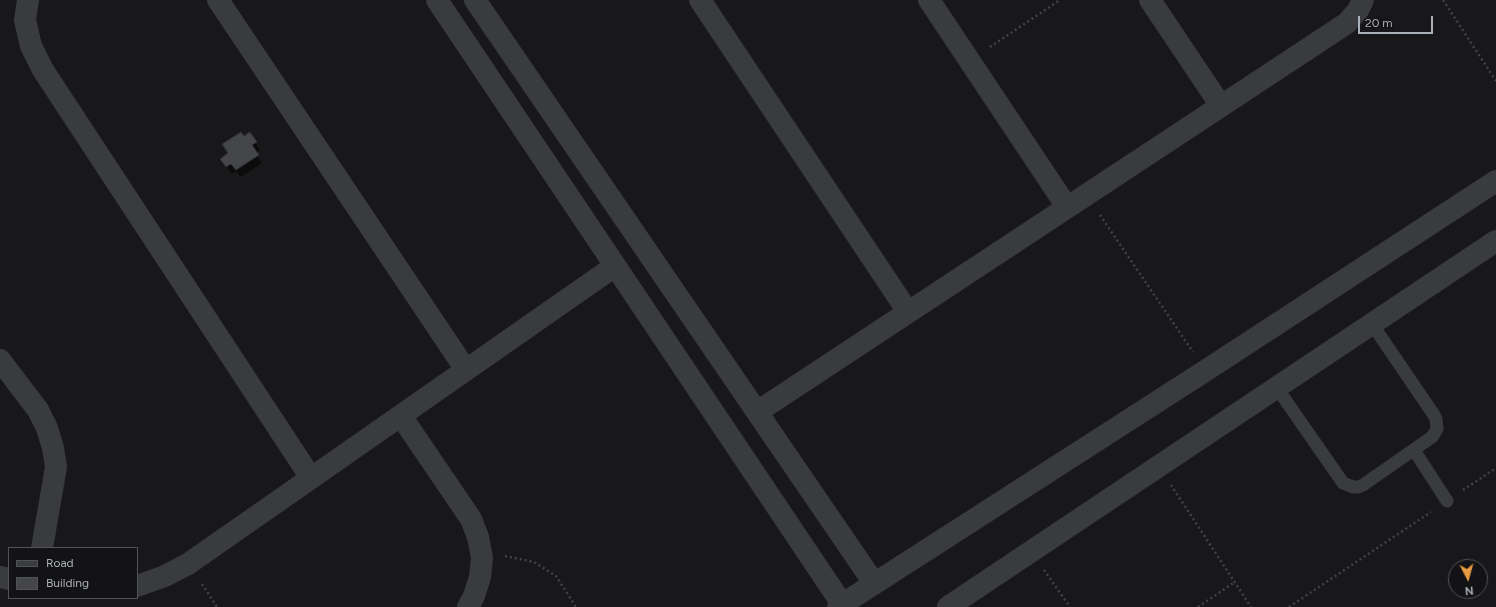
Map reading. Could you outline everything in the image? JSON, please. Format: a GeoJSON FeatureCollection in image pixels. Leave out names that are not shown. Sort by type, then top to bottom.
{"type":"FeatureCollection","features":[{"type":"Feature","properties":{"kind":"street"},"geometry":{"type":"LineString","coordinates":[[28,0],[25,20],[31,46],[43,70],[311,478]]}},
{"type":"Feature","properties":{"kind":"street"},"geometry":{"type":"LineString","coordinates":[[218,0],[466,370]]}},
{"type":"Feature","properties":{"kind":"street"},"geometry":{"type":"LineString","coordinates":[[469,0],[442,7],[840,606],[1496,181]]}},
{"type":"Feature","properties":{"kind":"street"},"geometry":{"type":"LineString","coordinates":[[475,0],[874,583]]}},
{"type":"Feature","properties":{"kind":"street"},"geometry":{"type":"LineString","coordinates":[[700,0],[908,312]]}},
{"type":"Feature","properties":{"kind":"street"},"geometry":{"type":"LineString","coordinates":[[928,0],[1067,207]]}},
{"type":"Feature","properties":{"kind":"street"},"geometry":{"type":"LineString","coordinates":[[1150,0],[1221,106]]}},
{"type":"Feature","properties":{"kind":"street"},"geometry":{"type":"LineString","coordinates":[[757,412],[1347,23],[1358,10],[1363,0]]}},
{"type":"Feature","properties":{"kind":"street"},"geometry":{"type":"LineString","coordinates":[[948,607],[1496,241]]}},
{"type":"Feature","properties":{"kind":"street"},"geometry":{"type":"LineString","coordinates":[[138,586],[165,576],[188,564],[615,266]]}},
{"type":"Feature","properties":{"kind":"street"},"geometry":{"type":"LineString","coordinates":[[0,360],[38,410],[47,428],[53,448],[56,467],[42,547]]}},
{"type":"Feature","properties":{"kind":"street"},"geometry":{"type":"LineString","coordinates":[[401,416],[471,519],[478,537],[482,558],[480,577],[474,596],[468,607]]}},
{"type":"Feature","properties":{"kind":"lane"},"geometry":{"type":"LineString","coordinates":[[1276,388],[1340,480],[1348,486],[1358,487],[1363,485],[1432,437],[1437,429],[1436,419],[1372,324]]}},
{"type":"Feature","properties":{"kind":"lane"},"geometry":{"type":"LineString","coordinates":[[1414,450],[1448,501]]}},
{"type":"Feature","properties":{"kind":"path"},"geometry":{"type":"LineString","coordinates":[[970,61],[1060,0]]}},
{"type":"Feature","properties":{"kind":"path"},"geometry":{"type":"LineString","coordinates":[[1443,0],[1496,81]]}},
{"type":"Feature","properties":{"kind":"path"},"geometry":{"type":"LineString","coordinates":[[1086,195],[1205,370]]}},
{"type":"Feature","properties":{"kind":"path"},"geometry":{"type":"LineString","coordinates":[[1159,466],[1251,607]]}},
{"type":"Feature","properties":{"kind":"path"},"geometry":{"type":"LineString","coordinates":[[1290,607],[1496,468]]}},
{"type":"Feature","properties":{"kind":"path"},"geometry":{"type":"LineString","coordinates":[[1032,552],[1070,607]]}},
{"type":"Feature","properties":{"kind":"path"},"geometry":{"type":"LineString","coordinates":[[482,558],[508,556],[534,562],[556,576],[576,607]]}},
{"type":"Feature","properties":{"kind":"path"},"geometry":{"type":"LineString","coordinates":[[188,564],[217,607]]}},
{"type":"Feature","properties":{"kind":"path"},"geometry":{"type":"LineString","coordinates":[[1198,607],[1235,582]]}},
{"type":"Feature","properties":{"kind":"building"},"geometry":{"type":"Polygon","coordinates":[[[241,132],[244,136],[250,132],[257,142],[252,145],[259,155],[236,170],[231,164],[226,167],[220,159],[228,153],[222,144],[241,132]]]}}]}
